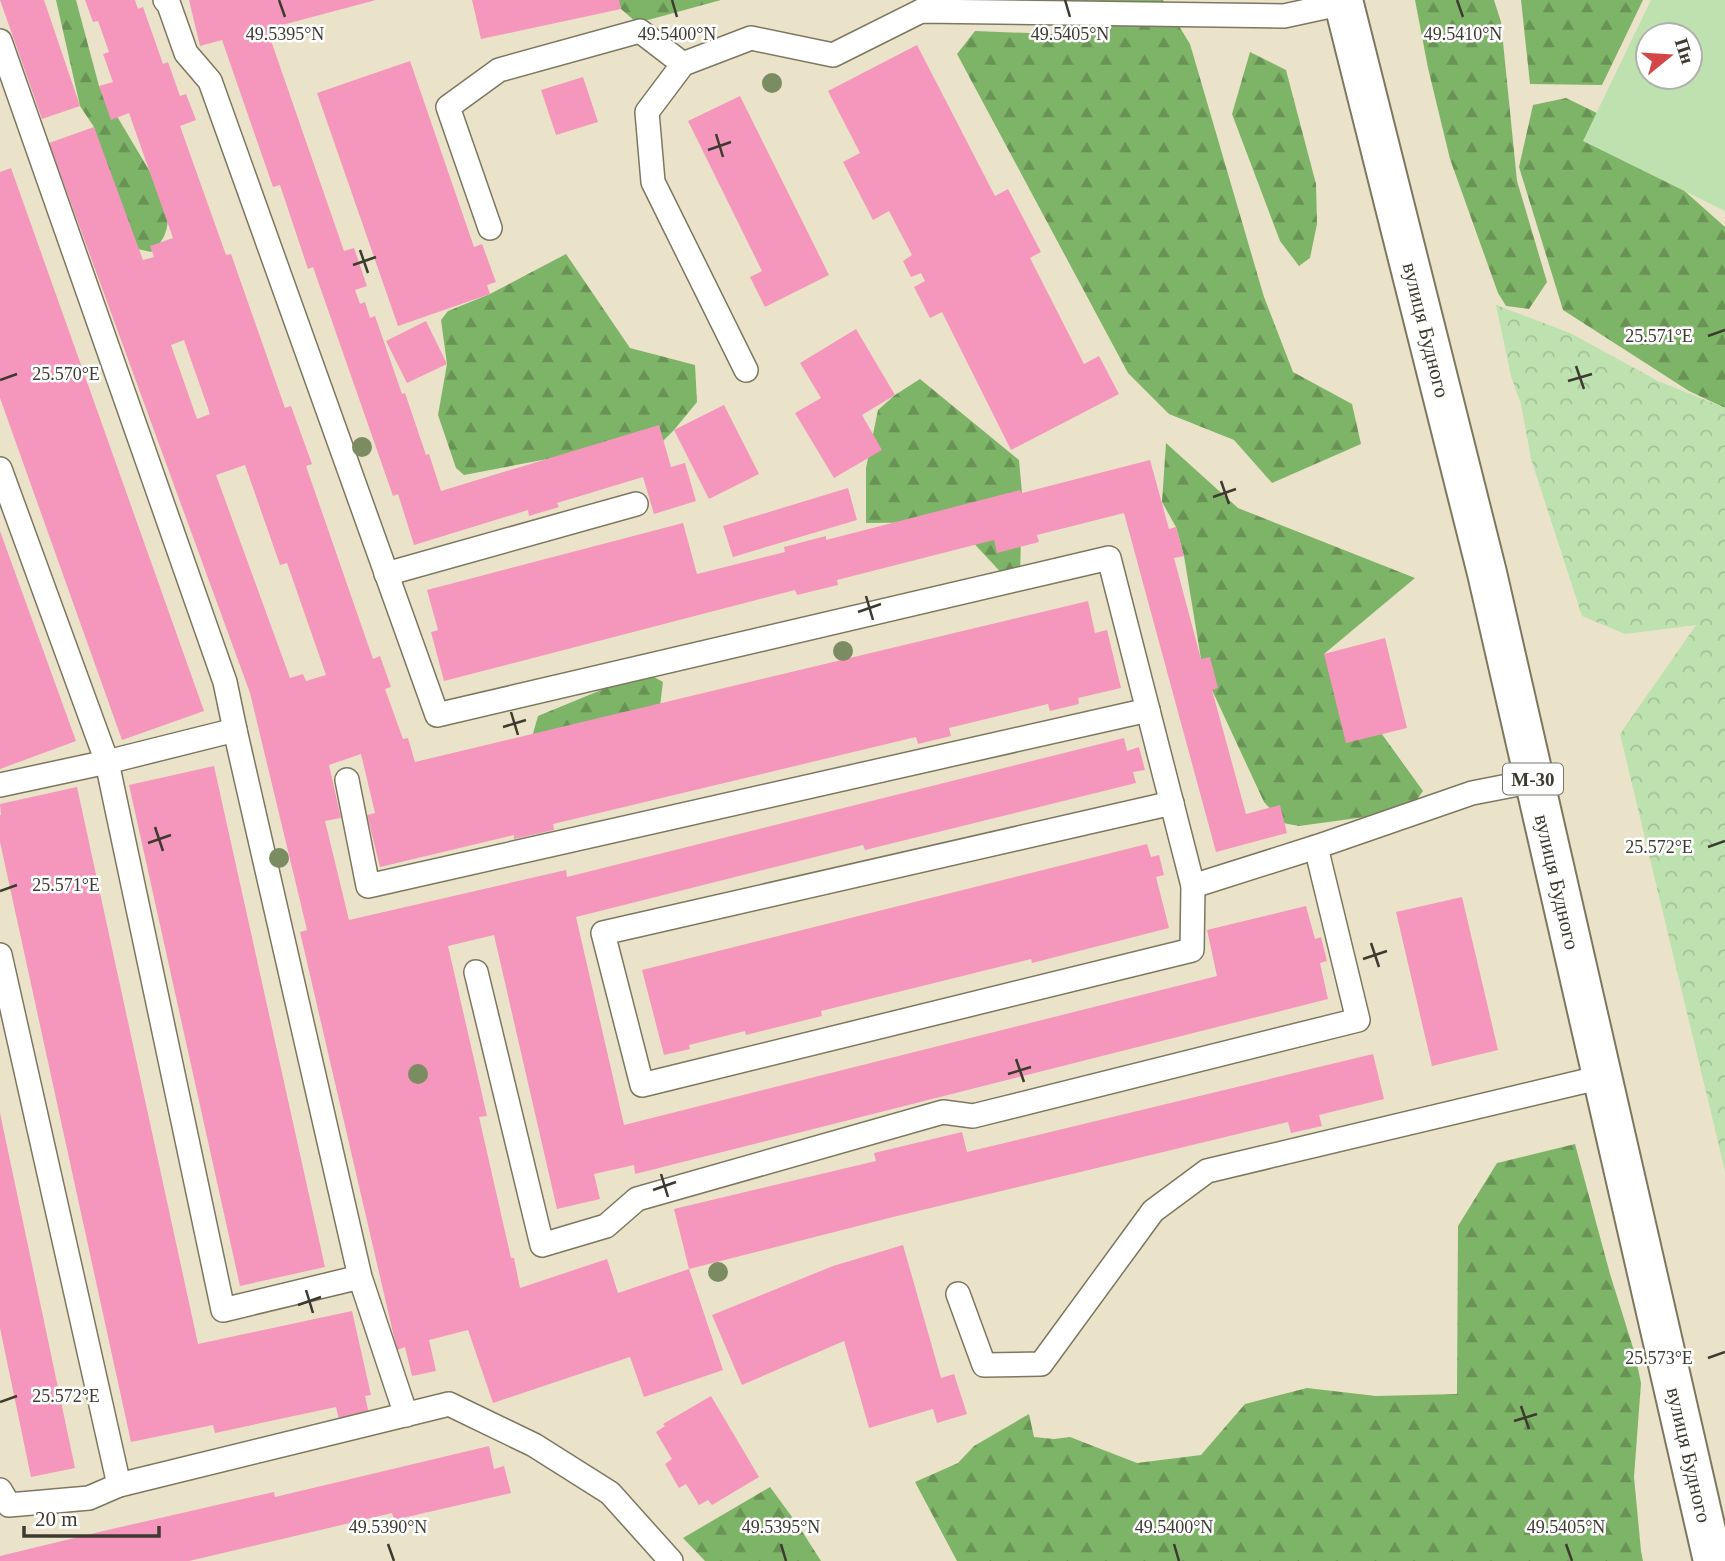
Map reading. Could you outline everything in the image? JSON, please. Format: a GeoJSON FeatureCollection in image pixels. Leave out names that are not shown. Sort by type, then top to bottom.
{"type":"FeatureCollection","features":[{"type":"Feature","properties":{"kind":"highway","name":"вулиця Будного"},"geometry":{"type":"LineString","coordinates":[[1343,2],[1487,573],[1713,1561]]}},
{"type":"Feature","properties":{"kind":"lane"},"geometry":{"type":"LineString","coordinates":[[165,0],[186,53],[210,81],[437,715],[1109,558],[1172,803],[1193,886],[1192,950],[642,1085],[603,933],[1172,803]]}},
{"type":"Feature","properties":{"kind":"lane"},"geometry":{"type":"LineString","coordinates":[[746,370],[653,182],[647,112],[683,64],[751,38],[833,55],[921,11],[1284,16],[1343,2]]}},
{"type":"Feature","properties":{"kind":"lane"},"geometry":{"type":"LineString","coordinates":[[490,228],[448,107],[499,70],[640,31],[683,64]]}},
{"type":"Feature","properties":{"kind":"lane"},"geometry":{"type":"LineString","coordinates":[[0,41],[225,682],[360,1277],[406,1415]]}},
{"type":"Feature","properties":{"kind":"lane"},"geometry":{"type":"LineString","coordinates":[[0,469],[107,762],[223,1310],[360,1277]]}},
{"type":"Feature","properties":{"kind":"lane"},"geometry":{"type":"LineString","coordinates":[[386,574],[636,504]]}},
{"type":"Feature","properties":{"kind":"lane"},"geometry":{"type":"LineString","coordinates":[[348,780],[368,886],[1148,710]]}},
{"type":"Feature","properties":{"kind":"lane"},"geometry":{"type":"LineString","coordinates":[[0,785],[235,730]]}},
{"type":"Feature","properties":{"kind":"lane"},"geometry":{"type":"LineString","coordinates":[[1193,886],[1472,793],[1534,781]]}},
{"type":"Feature","properties":{"kind":"lane"},"geometry":{"type":"LineString","coordinates":[[477,972],[542,1245],[606,1226],[637,1199],[943,1112],[972,1116],[1358,1020],[1316,847]]}},
{"type":"Feature","properties":{"kind":"lane"},"geometry":{"type":"LineString","coordinates":[[0,955],[119,1485]]}},
{"type":"Feature","properties":{"kind":"lane"},"geometry":{"type":"LineString","coordinates":[[958,1294],[984,1365],[1041,1364],[1153,1211],[1207,1171],[1602,1077]]}},
{"type":"Feature","properties":{"kind":"lane"},"geometry":{"type":"LineString","coordinates":[[0,1490],[9,1505],[89,1498],[119,1485],[449,1404],[534,1445],[610,1493],[671,1561]]}},
{"type":"Feature","properties":{"kind":"green space"},"geometry":{"type":"Polygon","coordinates":[[[56,0],[76,0],[99,86],[162,192],[168,217],[166,232],[151,252],[129,247],[94,127],[80,106],[56,0]]]}},
{"type":"Feature","properties":{"kind":"green space"},"geometry":{"type":"Polygon","coordinates":[[[618,0],[721,0],[637,23],[621,9],[618,0]]]}},
{"type":"Feature","properties":{"kind":"green space"},"geometry":{"type":"Polygon","coordinates":[[[1052,0],[1163,0],[1190,44],[1264,297],[1293,372],[1352,404],[1361,444],[1272,483],[1234,440],[1169,414],[1128,373],[957,54],[975,31],[1054,34],[1072,21],[1070,9],[1052,0]]]}},
{"type":"Feature","properties":{"kind":"green space"},"geometry":{"type":"Polygon","coordinates":[[[1415,0],[1494,0],[1501,22],[1517,181],[1547,282],[1529,309],[1506,306],[1498,293],[1450,159],[1415,0]]]}},
{"type":"Feature","properties":{"kind":"green space"},"geometry":{"type":"Polygon","coordinates":[[[1521,0],[1643,0],[1602,85],[1530,84],[1521,0]]]}},
{"type":"Feature","properties":{"kind":"green space"},"geometry":{"type":"Polygon","coordinates":[[[1651,0],[1725,0],[1725,211],[1583,141],[1634,35],[1634,91],[1704,91],[1704,21],[1641,21],[1651,0]]]}},
{"type":"Feature","properties":{"kind":"green space"},"geometry":{"type":"Polygon","coordinates":[[[1250,52],[1286,70],[1316,184],[1317,224],[1310,258],[1299,266],[1280,241],[1232,114],[1250,52]]]}},
{"type":"Feature","properties":{"kind":"green space"},"geometry":{"type":"Polygon","coordinates":[[[1566,98],[1597,113],[1725,227],[1725,408],[1689,391],[1563,310],[1519,167],[1533,105],[1566,98]]]}},
{"type":"Feature","properties":{"kind":"green space"},"geometry":{"type":"Polygon","coordinates":[[[566,254],[630,348],[695,365],[697,402],[644,460],[600,449],[464,475],[456,468],[438,415],[447,364],[441,320],[448,311],[490,294],[566,254]]]}},
{"type":"Feature","properties":{"kind":"green space"},"geometry":{"type":"Polygon","coordinates":[[[1496,305],[1570,333],[1658,381],[1725,408],[1725,1171],[1620,734],[1696,625],[1625,634],[1582,616],[1531,459],[1521,404],[1511,376],[1496,305]]]}},
{"type":"Feature","properties":{"kind":"green space"},"geometry":{"type":"Polygon","coordinates":[[[920,379],[1019,460],[1022,493],[1020,578],[1008,580],[954,522],[866,523],[866,468],[878,410],[920,379]]]}},
{"type":"Feature","properties":{"kind":"green space"},"geometry":{"type":"Polygon","coordinates":[[[1166,443],[1238,508],[1415,578],[1324,654],[1423,791],[1415,802],[1387,814],[1299,826],[1283,823],[1264,802],[1212,690],[1201,659],[1184,556],[1176,527],[1162,502],[1166,443]]]}},
{"type":"Feature","properties":{"kind":"green space"},"geometry":{"type":"Polygon","coordinates":[[[645,672],[663,682],[660,706],[530,744],[538,716],[645,672]]]}},
{"type":"Feature","properties":{"kind":"green space"},"geometry":{"type":"Polygon","coordinates":[[[1575,1144],[1641,1383],[1634,1477],[1643,1561],[957,1561],[915,1482],[958,1463],[974,1446],[1029,1414],[1034,1437],[1070,1437],[1137,1463],[1201,1455],[1245,1404],[1307,1388],[1376,1396],[1457,1394],[1458,1226],[1497,1163],[1575,1144]]]}},
{"type":"Feature","properties":{"kind":"green space"},"geometry":{"type":"Polygon","coordinates":[[[770,1487],[821,1561],[705,1561],[683,1538],[770,1487]]]}},
{"type":"Feature","properties":{"kind":"building"},"geometry":{"type":"Polygon","coordinates":[[[0,0],[44,0],[80,106],[42,119],[0,0]]]}},
{"type":"Feature","properties":{"kind":"building"},"geometry":{"type":"Polygon","coordinates":[[[85,0],[135,0],[138,9],[143,7],[163,64],[168,62],[180,96],[186,94],[196,120],[180,126],[226,255],[231,254],[285,408],[291,406],[312,464],[306,466],[373,659],[380,656],[391,687],[385,689],[403,739],[408,738],[415,762],[1088,601],[1095,633],[1107,630],[1121,688],[1078,698],[1079,704],[1050,711],[1048,704],[949,728],[951,736],[918,744],[916,737],[553,824],[554,830],[514,839],[514,835],[380,867],[367,815],[375,813],[361,754],[329,765],[341,818],[325,821],[349,920],[566,870],[567,877],[1124,738],[1127,751],[1139,747],[1145,770],[1133,772],[1136,783],[865,850],[863,845],[576,917],[624,1125],[1217,976],[1207,930],[1306,906],[1315,939],[1321,937],[1327,961],[1320,963],[1328,999],[635,1174],[634,1165],[594,1174],[600,1199],[557,1209],[494,935],[448,946],[487,1116],[479,1117],[520,1288],[607,1259],[618,1293],[689,1269],[723,1370],[644,1397],[630,1357],[493,1403],[468,1330],[429,1340],[436,1371],[412,1376],[405,1347],[397,1350],[300,932],[307,930],[250,693],[49,143],[94,127],[143,260],[154,257],[150,246],[173,238],[129,113],[111,120],[99,86],[113,82],[103,54],[109,52],[98,21],[93,22],[85,0]],[[184,340],[171,345],[197,419],[210,414],[184,340]],[[245,465],[216,475],[290,678],[303,674],[306,681],[326,675],[287,563],[280,565],[245,465]]]}},
{"type":"Feature","properties":{"kind":"building"},"geometry":{"type":"Polygon","coordinates":[[[189,0],[376,0],[267,29],[344,251],[354,248],[367,286],[355,290],[360,304],[365,302],[370,318],[375,316],[402,394],[405,393],[441,491],[659,425],[671,467],[685,463],[696,501],[654,514],[643,477],[557,503],[559,507],[529,516],[528,510],[414,545],[398,494],[393,496],[313,267],[308,269],[280,185],[273,187],[222,40],[200,46],[189,0]]]}},
{"type":"Feature","properties":{"kind":"building"},"geometry":{"type":"Polygon","coordinates":[[[472,0],[619,0],[621,9],[481,39],[472,0]]]}},
{"type":"Feature","properties":{"kind":"building"},"geometry":{"type":"Polygon","coordinates":[[[917,45],[995,196],[1008,189],[1041,252],[1030,258],[1084,364],[1099,356],[1119,394],[1011,450],[942,312],[930,318],[914,287],[925,281],[921,273],[911,277],[903,261],[912,255],[889,211],[873,220],[843,162],[860,153],[828,91],[917,45]]]}},
{"type":"Feature","properties":{"kind":"building"},"geometry":{"type":"Polygon","coordinates":[[[410,61],[474,247],[482,244],[496,282],[487,285],[490,294],[398,326],[317,93],[410,61]]]}},
{"type":"Feature","properties":{"kind":"building"},"geometry":{"type":"Polygon","coordinates":[[[583,77],[598,122],[556,135],[541,90],[583,77]]]}},
{"type":"Feature","properties":{"kind":"building"},"geometry":{"type":"Polygon","coordinates":[[[740,96],[829,275],[765,307],[750,277],[762,271],[688,121],[740,96]]]}},
{"type":"Feature","properties":{"kind":"building"},"geometry":{"type":"Polygon","coordinates":[[[11,168],[204,711],[122,740],[0,398],[0,172],[11,168]]]}},
{"type":"Feature","properties":{"kind":"building"},"geometry":{"type":"Polygon","coordinates":[[[426,321],[447,364],[407,383],[386,341],[426,321]]]}},
{"type":"Feature","properties":{"kind":"building"},"geometry":{"type":"Polygon","coordinates":[[[856,329],[895,395],[862,415],[882,450],[834,478],[795,413],[821,398],[800,363],[856,329]]]}},
{"type":"Feature","properties":{"kind":"building"},"geometry":{"type":"Polygon","coordinates":[[[724,405],[759,474],[709,499],[674,430],[724,405]]]}},
{"type":"Feature","properties":{"kind":"building"},"geometry":{"type":"Polygon","coordinates":[[[1150,460],[1169,529],[1176,527],[1184,556],[1174,558],[1201,659],[1210,657],[1218,688],[1212,690],[1246,814],[1280,805],[1287,833],[1216,852],[1124,513],[1037,535],[1039,542],[997,553],[994,540],[837,580],[838,585],[797,595],[795,590],[444,681],[431,632],[438,630],[427,590],[683,523],[697,574],[785,552],[784,547],[826,536],[826,540],[1150,460]]]}},
{"type":"Feature","properties":{"kind":"building"},"geometry":{"type":"Polygon","coordinates":[[[848,488],[857,520],[733,557],[723,526],[848,488]]]}},
{"type":"Feature","properties":{"kind":"building"},"geometry":{"type":"Polygon","coordinates":[[[0,531],[76,741],[0,769],[0,531]]]}},
{"type":"Feature","properties":{"kind":"building"},"geometry":{"type":"Polygon","coordinates":[[[1385,638],[1407,728],[1346,743],[1324,654],[1385,638]]]}},
{"type":"Feature","properties":{"kind":"building"},"geometry":{"type":"Polygon","coordinates":[[[214,766],[325,1267],[240,1286],[129,785],[214,766]]]}},
{"type":"Feature","properties":{"kind":"building"},"geometry":{"type":"Polygon","coordinates":[[[77,787],[198,1344],[352,1311],[371,1395],[365,1396],[369,1414],[339,1420],[336,1407],[215,1433],[213,1425],[131,1442],[0,842],[0,804],[77,787]]]}},
{"type":"Feature","properties":{"kind":"building"},"geometry":{"type":"Polygon","coordinates":[[[1147,844],[1151,857],[1159,855],[1164,875],[1156,877],[1169,928],[1032,963],[1031,959],[821,1011],[822,1016],[746,1035],[745,1031],[689,1045],[690,1049],[664,1055],[642,970],[1147,844]]]}},
{"type":"Feature","properties":{"kind":"building"},"geometry":{"type":"Polygon","coordinates":[[[1462,897],[1498,1050],[1432,1066],[1396,912],[1462,897]]]}},
{"type":"Feature","properties":{"kind":"building"},"geometry":{"type":"Polygon","coordinates":[[[1373,1054],[1384,1099],[1319,1115],[1322,1126],[1291,1133],[1288,1122],[689,1269],[674,1209],[876,1161],[874,1153],[962,1132],[967,1152],[1373,1054]]]}},
{"type":"Feature","properties":{"kind":"building"},"geometry":{"type":"Polygon","coordinates":[[[0,1113],[75,1468],[31,1477],[0,1328],[0,1113]]]}},
{"type":"Feature","properties":{"kind":"building"},"geometry":{"type":"Polygon","coordinates":[[[903,1245],[941,1378],[954,1374],[967,1414],[937,1423],[933,1409],[869,1428],[844,1341],[742,1385],[712,1315],[833,1266],[903,1245]]]}},
{"type":"Feature","properties":{"kind":"building"},"geometry":{"type":"Polygon","coordinates":[[[711,1396],[759,1477],[712,1505],[708,1500],[699,1505],[686,1484],[679,1488],[665,1464],[672,1459],[656,1432],[665,1426],[663,1424],[711,1396]]]}},
{"type":"Feature","properties":{"kind":"building"},"geometry":{"type":"Polygon","coordinates":[[[489,1446],[494,1469],[504,1466],[511,1493],[394,1520],[392,1513],[189,1561],[0,1561],[0,1556],[99,1532],[274,1492],[275,1497],[489,1446]]]}}]}
